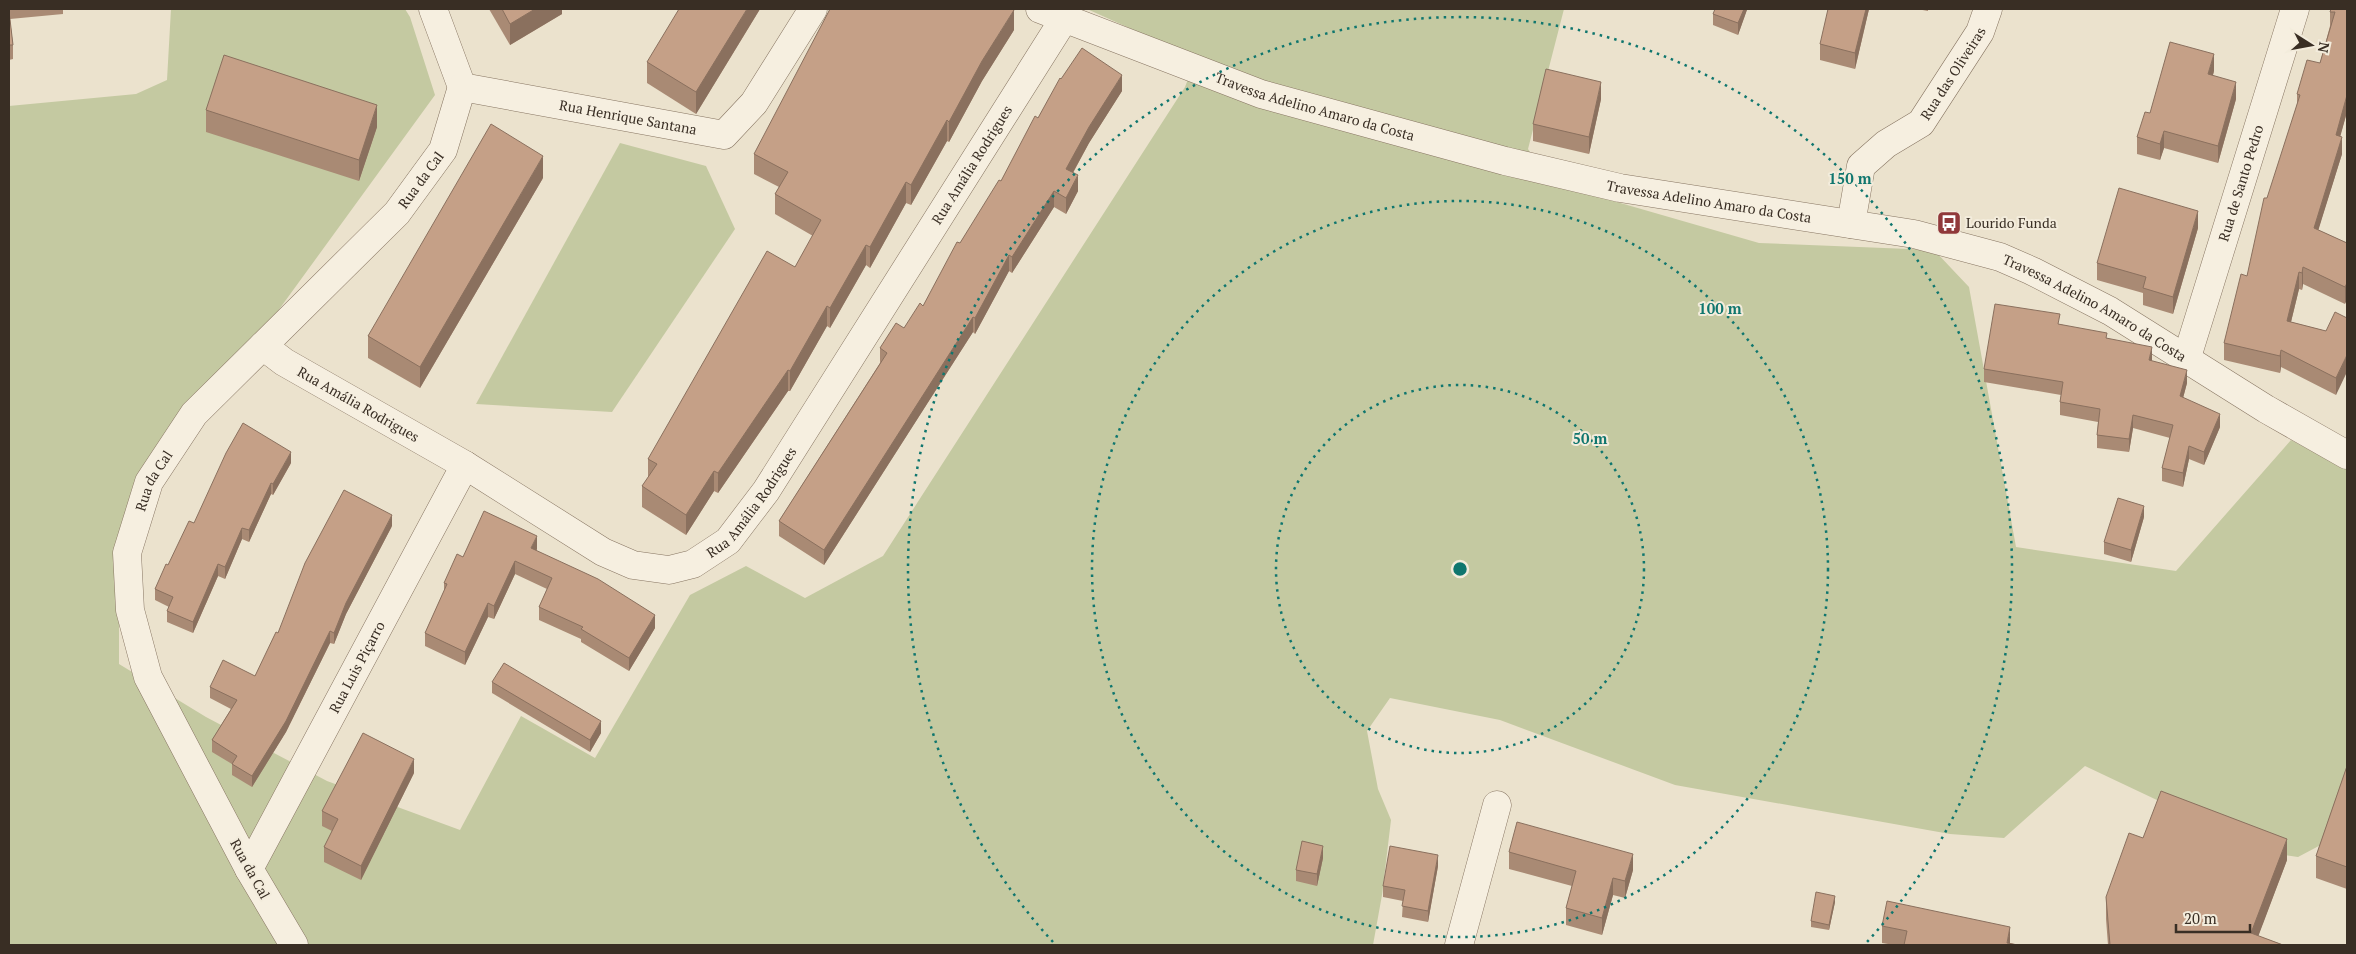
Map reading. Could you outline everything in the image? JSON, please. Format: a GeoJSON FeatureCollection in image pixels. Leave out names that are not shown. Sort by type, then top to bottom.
{"type":"FeatureCollection","features":[{"type":"Feature","properties":{"kind":"street"},"geometry":{"type":"LineString","coordinates":[[433,9],[462,87]]}},
{"type":"Feature","properties":{"kind":"street","name":"Rua Henrique Santana"},"geometry":{"type":"LineString","coordinates":[[462,87],[724,135],[754,103],[813,9]]}},
{"type":"Feature","properties":{"kind":"street","name":"Rua das Oliveiras"},"geometry":{"type":"LineString","coordinates":[[1851,224],[1862,166],[1886,144],[1921,123],[1980,32],[1988,9]]}},
{"type":"Feature","properties":{"kind":"street","name":"Rua de Santo Pedro"},"geometry":{"type":"LineString","coordinates":[[2187,358],[2294,9]]}},
{"type":"Feature","properties":{"kind":"street","name":"Travessa Adelino Amaro da Costa"},"geometry":{"type":"LineString","coordinates":[[1052,14],[1261,94],[1505,161],[1620,188],[1914,234],[2000,257],[2032,270],[2110,311],[2266,409],[2347,455]]}},
{"type":"Feature","properties":{"kind":"street","name":"Rua Amália Rodrigues"},"geometry":{"type":"LineString","coordinates":[[263,346],[284,362],[465,465],[603,552],[633,565],[669,570],[693,564],[728,541],[766,491],[1052,14]]}},
{"type":"Feature","properties":{"kind":"street","name":"Rua da Cal"},"geometry":{"type":"LineString","coordinates":[[294,945],[249,869],[148,677],[130,610],[127,553],[148,482],[194,414],[397,212],[443,150],[462,87]]}},
{"type":"Feature","properties":{"kind":"street","name":"Rua Luis Piçarro"},"geometry":{"type":"LineString","coordinates":[[249,869],[465,465]]}},
{"type":"Feature","properties":{"kind":"street"},"geometry":{"type":"LineString","coordinates":[[1459,945],[1497,805]]}},
{"type":"Feature","properties":{"kind":"green space"},"geometry":{"type":"Polygon","coordinates":[[[171,9],[405,9],[410,17],[435,95],[259,337],[182,429],[119,603],[119,664],[206,717],[327,781],[460,830],[521,716],[595,758],[690,595],[746,566],[805,598],[883,556],[1185,87],[1196,58],[1087,9],[1564,9],[1528,149],[1551,183],[1759,243],[1934,250],[1969,287],[2016,547],[2176,571],[2291,440],[2347,470],[2347,790],[2332,839],[2298,857],[2269,853],[2085,766],[2004,838],[1950,834],[1675,785],[1500,720],[1390,698],[1367,731],[1378,789],[1391,820],[1382,895],[1373,945],[9,945],[9,106],[136,94],[167,80],[171,9]]]}},
{"type":"Feature","properties":{"kind":"green space"},"geometry":{"type":"Polygon","coordinates":[[[620,143],[706,166],[735,229],[612,412],[476,404],[620,143]]]}},
{"type":"Feature","properties":{"kind":"building"},"geometry":{"type":"Polygon","coordinates":[[[502,9],[535,9],[510,24],[502,9]]]}},
{"type":"Feature","properties":{"kind":"building"},"geometry":{"type":"Polygon","coordinates":[[[679,9],[747,9],[696,92],[647,62],[679,9]]]}},
{"type":"Feature","properties":{"kind":"building"},"geometry":{"type":"Polygon","coordinates":[[[830,9],[1014,10],[982,61],[949,122],[947,120],[911,185],[906,182],[870,247],[866,245],[830,308],[827,306],[790,371],[788,370],[718,473],[714,471],[686,515],[642,486],[657,464],[648,459],[767,251],[795,267],[821,220],[775,194],[788,172],[754,154],[830,9]]]}},
{"type":"Feature","properties":{"kind":"building"},"geometry":{"type":"Polygon","coordinates":[[[1715,9],[1744,9],[1738,23],[1713,14],[1715,9]]]}},
{"type":"Feature","properties":{"kind":"building"},"geometry":{"type":"Polygon","coordinates":[[[1828,9],[1866,9],[1855,53],[1820,44],[1828,9]]]}},
{"type":"Feature","properties":{"kind":"building"},"geometry":{"type":"Polygon","coordinates":[[[2331,9],[2347,9],[2347,95],[2336,135],[2342,137],[2314,228],[2347,243],[2347,283],[2345,287],[2303,267],[2302,273],[2299,272],[2287,321],[2326,331],[2335,312],[2347,318],[2347,355],[2336,378],[2281,350],[2280,356],[2224,343],[2241,274],[2247,276],[2264,198],[2267,198],[2300,95],[2297,94],[2307,60],[2320,63],[2335,12],[2330,12],[2331,9]]]}},
{"type":"Feature","properties":{"kind":"building"},"geometry":{"type":"Polygon","coordinates":[[[9,11],[13,45],[9,45],[9,11]]]}},
{"type":"Feature","properties":{"kind":"building"},"geometry":{"type":"Polygon","coordinates":[[[2170,42],[2214,54],[2208,74],[2236,82],[2218,146],[2164,131],[2160,144],[2137,137],[2145,112],[2150,113],[2170,42]]]}},
{"type":"Feature","properties":{"kind":"building"},"geometry":{"type":"Polygon","coordinates":[[[1082,48],[1122,75],[1089,127],[1066,169],[1078,175],[1066,198],[1054,191],[1012,257],[1009,255],[975,318],[973,317],[824,550],[779,521],[887,353],[880,348],[896,323],[904,328],[920,303],[923,306],[957,242],[960,243],[999,180],[1001,181],[1035,116],[1038,118],[1060,78],[1082,48]]]}},
{"type":"Feature","properties":{"kind":"building"},"geometry":{"type":"Polygon","coordinates":[[[224,55],[377,105],[359,160],[206,110],[224,55]]]}},
{"type":"Feature","properties":{"kind":"building"},"geometry":{"type":"Polygon","coordinates":[[[1546,69],[1601,82],[1589,137],[1533,124],[1546,69]]]}},
{"type":"Feature","properties":{"kind":"building"},"geometry":{"type":"Polygon","coordinates":[[[491,124],[543,156],[420,367],[368,336],[491,124]]]}},
{"type":"Feature","properties":{"kind":"building"},"geometry":{"type":"Polygon","coordinates":[[[2119,188],[2198,211],[2173,297],[2143,288],[2146,277],[2097,263],[2119,188]]]}},
{"type":"Feature","properties":{"kind":"building"},"geometry":{"type":"Polygon","coordinates":[[[1995,304],[2060,314],[2058,324],[2107,333],[2106,338],[2152,347],[2149,360],[2187,370],[2180,396],[2220,414],[2204,452],[2189,446],[2183,473],[2162,468],[2173,425],[2133,415],[2129,439],[2097,435],[2100,409],[2060,402],[2063,382],[1984,369],[1995,304]]]}},
{"type":"Feature","properties":{"kind":"building"},"geometry":{"type":"Polygon","coordinates":[[[243,423],[291,452],[273,484],[271,483],[249,530],[242,528],[225,567],[218,564],[193,622],[167,611],[173,597],[155,589],[189,521],[194,523],[226,453],[243,423]]]}},
{"type":"Feature","properties":{"kind":"building"},"geometry":{"type":"Polygon","coordinates":[[[344,490],[392,515],[346,603],[334,633],[330,631],[286,721],[252,776],[232,764],[237,756],[212,740],[237,700],[210,687],[223,660],[255,676],[276,632],[278,633],[305,563],[344,490]]]}},
{"type":"Feature","properties":{"kind":"building"},"geometry":{"type":"Polygon","coordinates":[[[2118,498],[2144,506],[2131,550],[2104,542],[2118,498]]]}},
{"type":"Feature","properties":{"kind":"building"},"geometry":{"type":"Polygon","coordinates":[[[484,511],[537,536],[531,548],[598,579],[655,615],[629,658],[581,629],[583,627],[539,607],[552,578],[515,561],[494,606],[488,603],[465,652],[425,633],[447,584],[444,583],[457,554],[463,557],[484,511]]]}},
{"type":"Feature","properties":{"kind":"building"},"geometry":{"type":"Polygon","coordinates":[[[504,663],[601,721],[590,740],[492,682],[504,663]]]}},
{"type":"Feature","properties":{"kind":"building"},"geometry":{"type":"Polygon","coordinates":[[[363,733],[414,759],[361,866],[324,847],[338,819],[322,811],[363,733]]]}},
{"type":"Feature","properties":{"kind":"building"},"geometry":{"type":"Polygon","coordinates":[[[2347,766],[2347,867],[2316,856],[2347,766]]]}},
{"type":"Feature","properties":{"kind":"building"},"geometry":{"type":"Polygon","coordinates":[[[2161,791],[2287,839],[2251,933],[2283,945],[2110,945],[2106,897],[2129,833],[2143,838],[2161,791]]]}},
{"type":"Feature","properties":{"kind":"building"},"geometry":{"type":"Polygon","coordinates":[[[1517,822],[1633,854],[1625,881],[1613,878],[1602,918],[1566,908],[1576,871],[1509,852],[1517,822]]]}},
{"type":"Feature","properties":{"kind":"building"},"geometry":{"type":"Polygon","coordinates":[[[1302,841],[1323,846],[1317,874],[1296,870],[1302,841]]]}},
{"type":"Feature","properties":{"kind":"building"},"geometry":{"type":"Polygon","coordinates":[[[1390,846],[1438,855],[1428,911],[1402,906],[1405,890],[1383,886],[1390,846]]]}},
{"type":"Feature","properties":{"kind":"building"},"geometry":{"type":"Polygon","coordinates":[[[1816,892],[1835,896],[1829,925],[1811,921],[1816,892]]]}},
{"type":"Feature","properties":{"kind":"building"},"geometry":{"type":"Polygon","coordinates":[[[1887,901],[2010,927],[2007,943],[2018,945],[1904,945],[1907,931],[1882,926],[1887,901]]]}},
{"type":"Feature","properties":{"kind":"place","name":"Lourido Funda"},"geometry":{"type":"Point","coordinates":[1949,223]}}]}
